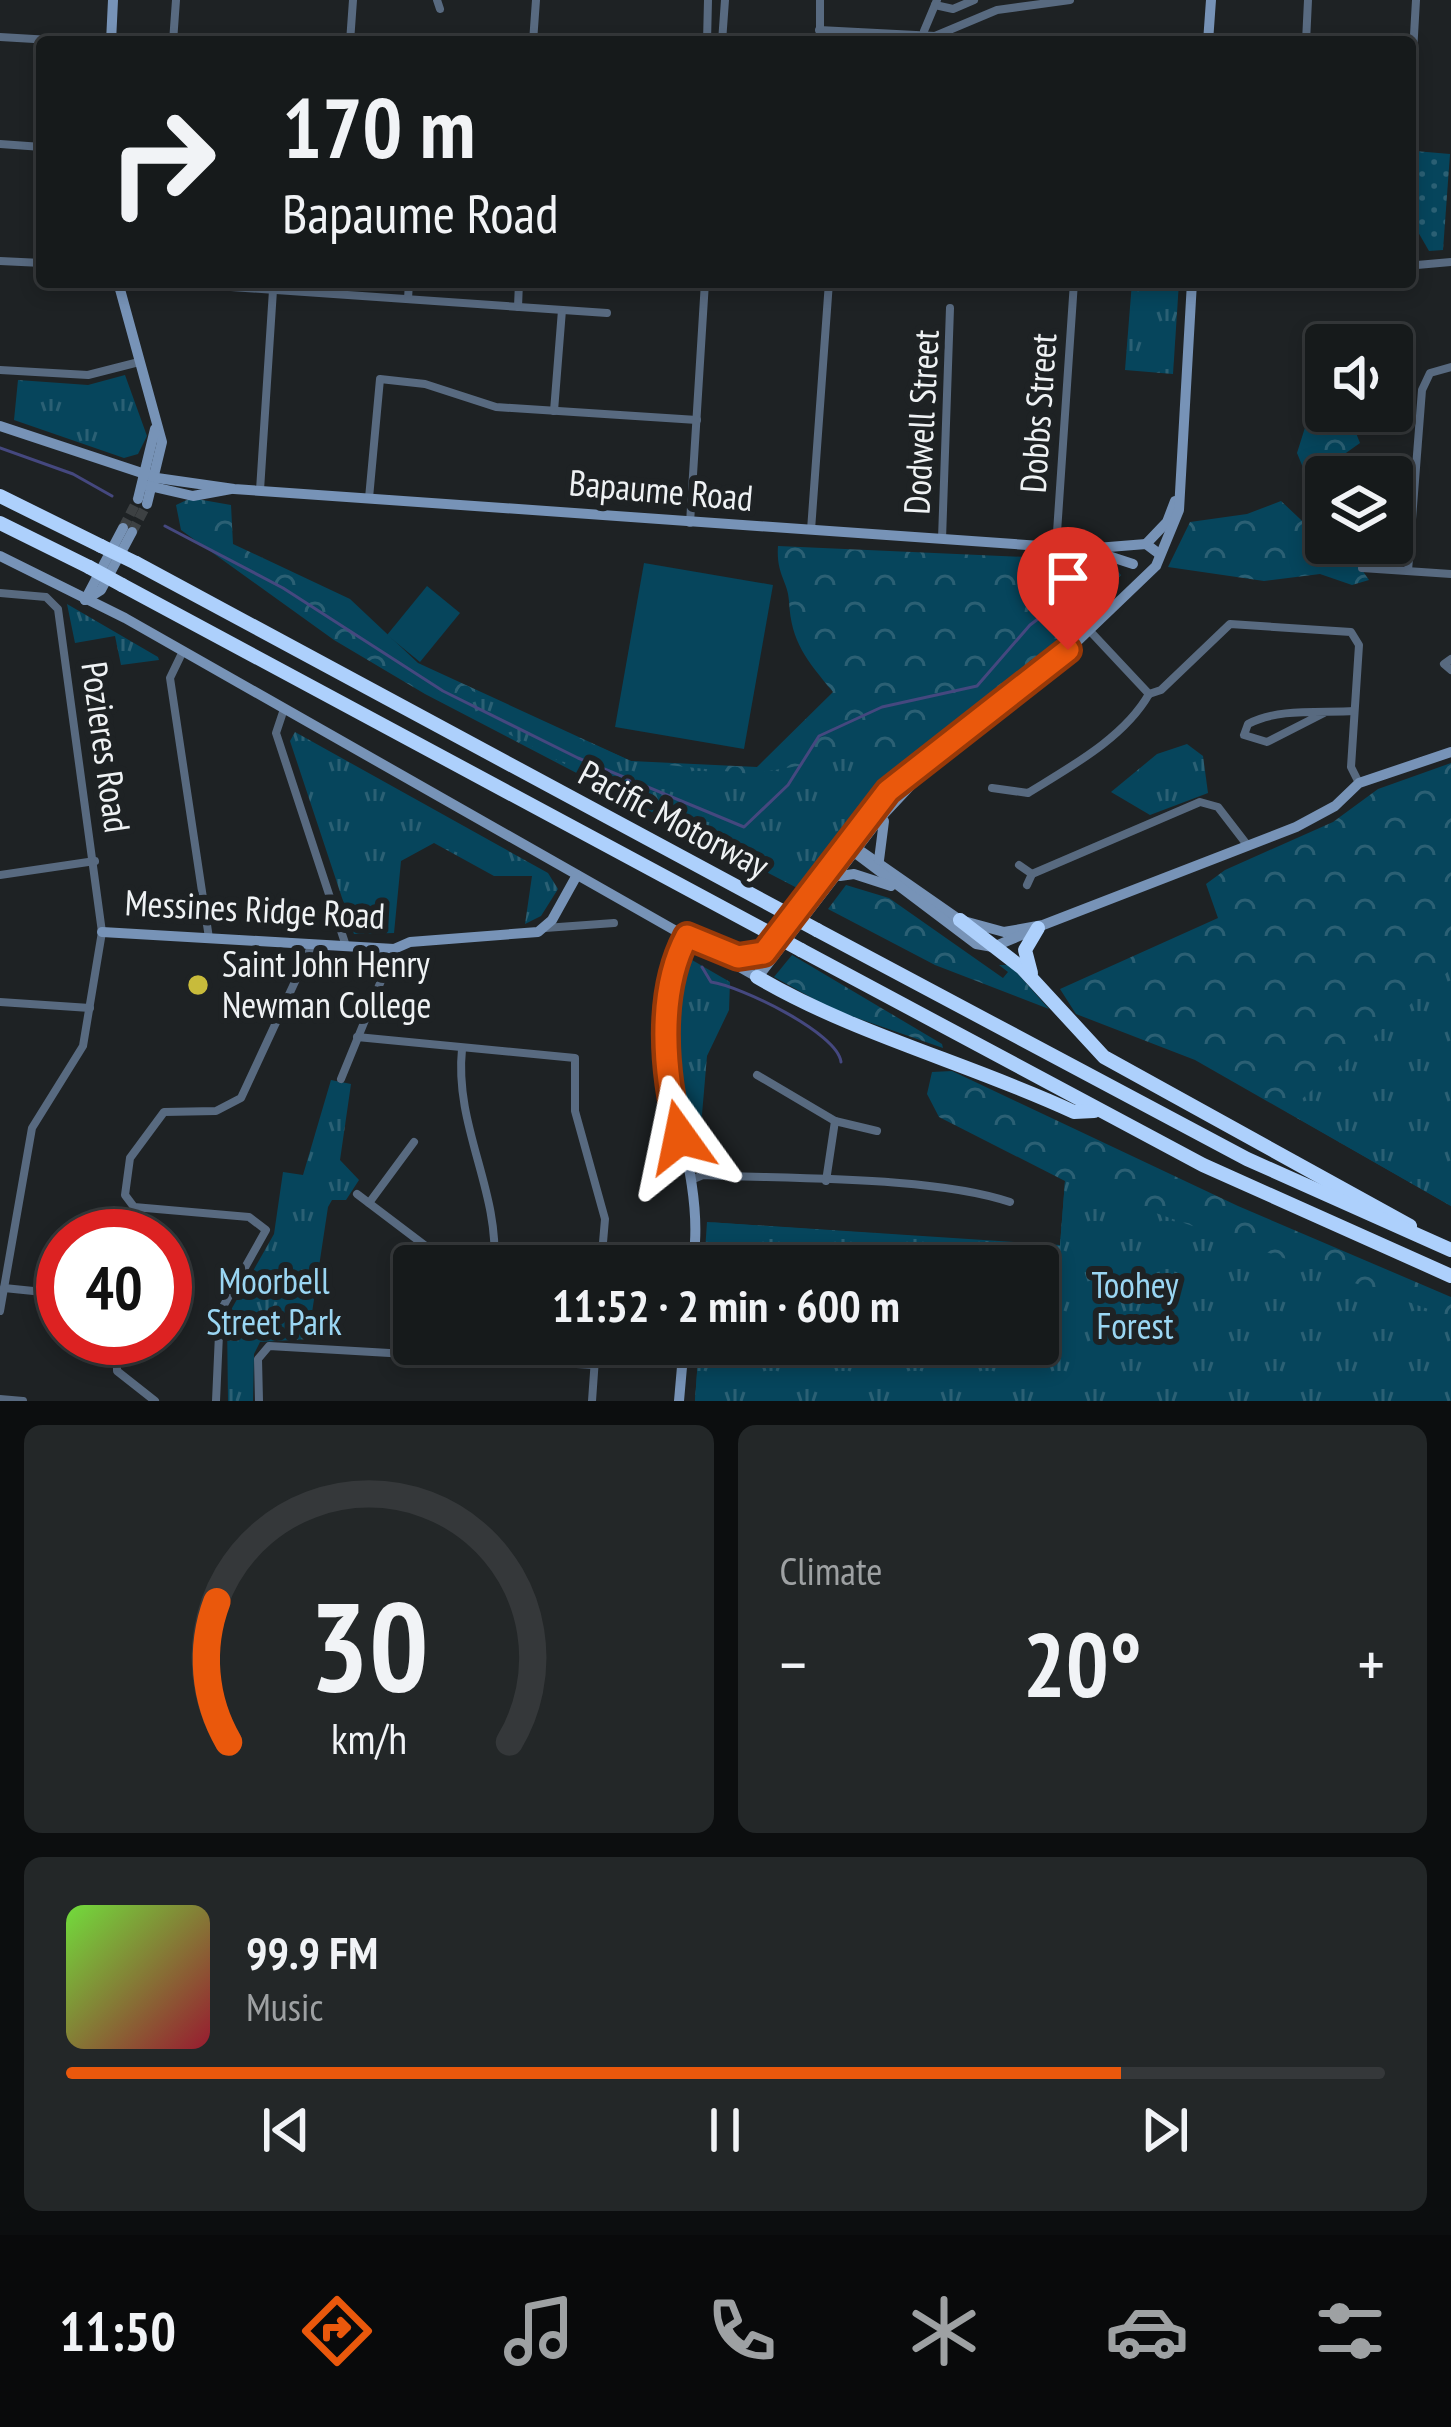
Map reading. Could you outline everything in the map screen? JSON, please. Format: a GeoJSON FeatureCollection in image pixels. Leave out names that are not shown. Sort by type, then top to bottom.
{"type":"FeatureCollection","features":[{"type":"Feature","properties":{"kind":"highway","name":"Pacific Motorway"},"geometry":{"type":"LineString","coordinates":[[0,496],[136,563],[1264,1168],[1448,1249]]}},
{"type":"Feature","properties":{"kind":"highway","name":"Pacific Motorway"},"geometry":{"type":"LineString","coordinates":[[0,523],[1099,1111],[1280,1203],[1451,1276]]}},
{"type":"Feature","properties":{"kind":"highway"},"geometry":{"type":"LineString","coordinates":[[959,920],[1036,982],[1092,1047],[1116,1065],[1431,1235],[1448,1249]]}},
{"type":"Feature","properties":{"kind":"highway"},"geometry":{"type":"LineString","coordinates":[[1036,982],[1025,954],[1041,926]]}},
{"type":"Feature","properties":{"kind":"highway"},"geometry":{"type":"LineString","coordinates":[[757,976],[846,1023],[929,1049],[1074,1112],[1099,1111]]}},
{"type":"Feature","properties":{"kind":"street"},"geometry":{"type":"LineString","coordinates":[[111,36],[113,0]]}},
{"type":"Feature","properties":{"kind":"street"},"geometry":{"type":"LineString","coordinates":[[173,36],[176,0]]}},
{"type":"Feature","properties":{"kind":"street"},"geometry":{"type":"LineString","coordinates":[[350,36],[353,0]]}},
{"type":"Feature","properties":{"kind":"street"},"geometry":{"type":"LineString","coordinates":[[533,36],[536,0]]}},
{"type":"Feature","properties":{"kind":"street"},"geometry":{"type":"LineString","coordinates":[[707,36],[708,0]]}},
{"type":"Feature","properties":{"kind":"street"},"geometry":{"type":"LineString","coordinates":[[722,36],[725,0]]}},
{"type":"Feature","properties":{"kind":"street"},"geometry":{"type":"LineString","coordinates":[[820,0],[820,36]]}},
{"type":"Feature","properties":{"kind":"street"},"geometry":{"type":"LineString","coordinates":[[924,31],[936,3],[951,9],[974,0]]}},
{"type":"Feature","properties":{"kind":"street"},"geometry":{"type":"LineString","coordinates":[[819,30],[924,31],[938,36],[998,10],[1070,0]]}},
{"type":"Feature","properties":{"kind":"street"},"geometry":{"type":"LineString","coordinates":[[1208,36],[1211,0]]}},
{"type":"Feature","properties":{"kind":"street"},"geometry":{"type":"LineString","coordinates":[[1306,36],[1309,0]]}},
{"type":"Feature","properties":{"kind":"street"},"geometry":{"type":"LineString","coordinates":[[1414,36],[1416,0]]}},
{"type":"Feature","properties":{"kind":"street"},"geometry":{"type":"LineString","coordinates":[[0,37],[36,39]]}},
{"type":"Feature","properties":{"kind":"street"},"geometry":{"type":"LineString","coordinates":[[0,144],[36,147]]}},
{"type":"Feature","properties":{"kind":"street"},"geometry":{"type":"LineString","coordinates":[[0,261],[36,263]]}},
{"type":"Feature","properties":{"kind":"street"},"geometry":{"type":"LineString","coordinates":[[1417,265],[1451,262]]}},
{"type":"Feature","properties":{"kind":"street"},"geometry":{"type":"LineString","coordinates":[[122,288],[158,445],[142,501]]}},
{"type":"Feature","properties":{"kind":"street"},"geometry":{"type":"LineString","coordinates":[[244,288],[608,313]]}},
{"type":"Feature","properties":{"kind":"street"},"geometry":{"type":"LineString","coordinates":[[408,299],[409,288]]}},
{"type":"Feature","properties":{"kind":"street"},"geometry":{"type":"LineString","coordinates":[[518,307],[519,288]]}},
{"type":"Feature","properties":{"kind":"street"},"geometry":{"type":"LineString","coordinates":[[690,523],[705,288]]}},
{"type":"Feature","properties":{"kind":"street"},"geometry":{"type":"LineString","coordinates":[[811,531],[829,288]]}},
{"type":"Feature","properties":{"kind":"street","name":"Dobbs Street"},"geometry":{"type":"LineString","coordinates":[[1056,547],[1074,288]]}},
{"type":"Feature","properties":{"kind":"street"},"geometry":{"type":"LineString","coordinates":[[757,976],[766,951],[845,841],[888,791],[1036,680],[1156,566],[1178,517],[1192,288]]}},
{"type":"Feature","properties":{"kind":"street"},"geometry":{"type":"LineString","coordinates":[[260,490],[273,290]]}},
{"type":"Feature","properties":{"kind":"street","name":"Dodwell Street"},"geometry":{"type":"LineString","coordinates":[[942,539],[950,308]]}},
{"type":"Feature","properties":{"kind":"street"},"geometry":{"type":"LineString","coordinates":[[554,412],[562,310]]}},
{"type":"Feature","properties":{"kind":"street"},"geometry":{"type":"LineString","coordinates":[[0,370],[88,376],[139,362]]}},
{"type":"Feature","properties":{"kind":"street"},"geometry":{"type":"LineString","coordinates":[[1408,571],[1422,390],[1430,373],[1451,367]]}},
{"type":"Feature","properties":{"kind":"street"},"geometry":{"type":"LineString","coordinates":[[369,498],[380,379],[425,384],[493,407],[697,420]]}},
{"type":"Feature","properties":{"kind":"street"},"geometry":{"type":"LineString","coordinates":[[0,426],[125,467],[151,482]]}},
{"type":"Feature","properties":{"kind":"street"},"geometry":{"type":"LineString","coordinates":[[125,467],[158,445]]}},
{"type":"Feature","properties":{"kind":"street"},"geometry":{"type":"LineString","coordinates":[[158,445],[180,481]]}},
{"type":"Feature","properties":{"kind":"street","name":"Bapaume Road"},"geometry":{"type":"LineString","coordinates":[[151,482],[194,496],[234,489]]}},
{"type":"Feature","properties":{"kind":"street","name":"Bapaume Road"},"geometry":{"type":"LineString","coordinates":[[151,482],[1084,549],[1143,545]]}},
{"type":"Feature","properties":{"kind":"street"},"geometry":{"type":"LineString","coordinates":[[1122,597],[1143,545],[1167,522],[1177,498]]}},
{"type":"Feature","properties":{"kind":"street"},"geometry":{"type":"LineString","coordinates":[[127,530],[99,592],[85,600],[127,530]]}},
{"type":"Feature","properties":{"kind":"street"},"geometry":{"type":"LineString","coordinates":[[1143,545],[1158,553]]}},
{"type":"Feature","properties":{"kind":"street","name":"Bapaume Road"},"geometry":{"type":"LineString","coordinates":[[1084,549],[1149,571]]}},
{"type":"Feature","properties":{"kind":"street"},"geometry":{"type":"LineString","coordinates":[[0,556],[125,618],[757,976]]}},
{"type":"Feature","properties":{"kind":"street"},"geometry":{"type":"LineString","coordinates":[[1362,568],[1451,574]]}},
{"type":"Feature","properties":{"kind":"street"},"geometry":{"type":"LineString","coordinates":[[99,592],[125,618]]}},
{"type":"Feature","properties":{"kind":"street","name":"Pozieres Road"},"geometry":{"type":"LineString","coordinates":[[0,593],[44,596],[56,604],[102,932],[83,1046],[32,1128],[0,1311]]}},
{"type":"Feature","properties":{"kind":"street"},"geometry":{"type":"LineString","coordinates":[[992,788],[1028,793],[1079,762],[1230,624],[1344,630],[1359,641],[1351,767],[1359,783]]}},
{"type":"Feature","properties":{"kind":"street"},"geometry":{"type":"LineString","coordinates":[[1089,630],[1149,694]]}},
{"type":"Feature","properties":{"kind":"street"},"geometry":{"type":"LineString","coordinates":[[183,651],[170,677],[209,940]]}},
{"type":"Feature","properties":{"kind":"street"},"geometry":{"type":"LineString","coordinates":[[1451,658],[1444,665],[1451,670]]}},
{"type":"Feature","properties":{"kind":"street"},"geometry":{"type":"LineString","coordinates":[[284,709],[276,733],[346,948]]}},
{"type":"Feature","properties":{"kind":"street"},"geometry":{"type":"LineString","coordinates":[[1324,713],[1267,742],[1244,735],[1257,719],[1324,713],[1354,711]]}},
{"type":"Feature","properties":{"kind":"street"},"geometry":{"type":"LineString","coordinates":[[757,976],[890,806],[955,742]]}},
{"type":"Feature","properties":{"kind":"street"},"geometry":{"type":"LineString","coordinates":[[845,841],[976,944],[996,946],[1317,818],[1359,783],[1451,752]]}},
{"type":"Feature","properties":{"kind":"street"},"geometry":{"type":"LineString","coordinates":[[1028,885],[1032,874],[1200,802],[1218,807],[1248,846]]}},
{"type":"Feature","properties":{"kind":"street"},"geometry":{"type":"LineString","coordinates":[[879,863],[878,836],[890,806]]}},
{"type":"Feature","properties":{"kind":"street"},"geometry":{"type":"LineString","coordinates":[[856,850],[959,920],[999,932],[1041,926]]}},
{"type":"Feature","properties":{"kind":"street"},"geometry":{"type":"LineString","coordinates":[[0,875],[95,861]]}},
{"type":"Feature","properties":{"kind":"street"},"geometry":{"type":"LineString","coordinates":[[1019,865],[1032,874]]}},
{"type":"Feature","properties":{"kind":"street"},"geometry":{"type":"LineString","coordinates":[[545,928],[578,874]]}},
{"type":"Feature","properties":{"kind":"street"},"geometry":{"type":"LineString","coordinates":[[833,882],[854,874],[912,898]]}},
{"type":"Feature","properties":{"kind":"street","name":"Messines Ridge Road"},"geometry":{"type":"LineString","coordinates":[[102,932],[394,949],[614,923]]}},
{"type":"Feature","properties":{"kind":"street"},"geometry":{"type":"LineString","coordinates":[[687,936],[671,974],[667,1070],[691,1180],[689,1245]]}},
{"type":"Feature","properties":{"kind":"street"},"geometry":{"type":"LineString","coordinates":[[216,1401],[220,1312],[265,1235],[264,1227],[249,1216],[134,1207],[125,1195],[128,1162],[164,1112],[216,1111],[241,1097],[312,945]]}},
{"type":"Feature","properties":{"kind":"street"},"geometry":{"type":"LineString","coordinates":[[703,945],[742,957],[766,951]]}},
{"type":"Feature","properties":{"kind":"street"},"geometry":{"type":"LineString","coordinates":[[341,1079],[394,949]]}},
{"type":"Feature","properties":{"kind":"street"},"geometry":{"type":"LineString","coordinates":[[0,1002],[90,1008]]}},
{"type":"Feature","properties":{"kind":"street"},"geometry":{"type":"LineString","coordinates":[[357,1037],[574,1058],[575,1112],[605,1219],[603,1245]]}},
{"type":"Feature","properties":{"kind":"street"},"geometry":{"type":"LineString","coordinates":[[462,1049],[460,1103],[496,1223],[495,1245]]}},
{"type":"Feature","properties":{"kind":"street"},"geometry":{"type":"LineString","coordinates":[[757,1075],[835,1121],[878,1131]]}},
{"type":"Feature","properties":{"kind":"street"},"geometry":{"type":"LineString","coordinates":[[826,1181],[835,1121]]}},
{"type":"Feature","properties":{"kind":"street"},"geometry":{"type":"LineString","coordinates":[[369,1203],[414,1142]]}},
{"type":"Feature","properties":{"kind":"street"},"geometry":{"type":"LineString","coordinates":[[691,1180],[703,1175],[826,1181],[985,1193],[1010,1202]]}},
{"type":"Feature","properties":{"kind":"street"},"geometry":{"type":"LineString","coordinates":[[357,1194],[424,1245]]}},
{"type":"Feature","properties":{"kind":"street"},"geometry":{"type":"LineString","coordinates":[[4,1288],[36,1291]]}},
{"type":"Feature","properties":{"kind":"street"},"geometry":{"type":"LineString","coordinates":[[259,1401],[258,1359],[269,1346],[393,1354]]}},
{"type":"Feature","properties":{"kind":"street"},"geometry":{"type":"LineString","coordinates":[[117,1365],[117,1371],[155,1401]]}},
{"type":"Feature","properties":{"kind":"street"},"geometry":{"type":"LineString","coordinates":[[592,1401],[594,1365]]}},
{"type":"Feature","properties":{"kind":"street"},"geometry":{"type":"LineString","coordinates":[[679,1401],[682,1365]]}},
{"type":"Feature","properties":{"kind":"street"},"geometry":{"type":"LineString","coordinates":[[0,1399],[23,1401]]}},
{"type":"Feature","properties":{"kind":"green space"},"geometry":{"type":"Polygon","coordinates":[[[1416,151],[1450,154],[1443,250],[1429,251],[1416,228],[1416,151]]]}},
{"type":"Feature","properties":{"kind":"green space"},"geometry":{"type":"Polygon","coordinates":[[[1132,288],[1179,288],[1173,374],[1125,370],[1132,288]]]}},
{"type":"Feature","properties":{"kind":"green space"},"geometry":{"type":"Polygon","coordinates":[[[125,375],[147,436],[138,454],[124,458],[14,420],[18,380],[88,385],[125,375]]]}},
{"type":"Feature","properties":{"kind":"green space"},"geometry":{"type":"Polygon","coordinates":[[[1305,428],[1305,432],[1355,432],[1360,443],[1342,456],[1305,456],[1305,472],[1297,453],[1305,428]]]}},
{"type":"Feature","properties":{"kind":"green space"},"geometry":{"type":"Polygon","coordinates":[[[191,498],[231,505],[233,544],[350,599],[418,663],[631,761],[757,767],[833,692],[797,640],[778,546],[1093,560],[1113,566],[1121,575],[1045,656],[884,784],[801,890],[425,694],[334,640],[181,530],[176,505],[191,498]]]}},
{"type":"Feature","properties":{"kind":"green space"},"geometry":{"type":"Polygon","coordinates":[[[1281,501],[1305,524],[1305,564],[1360,564],[1369,580],[1352,585],[1320,574],[1264,581],[1168,567],[1190,522],[1247,514],[1281,501]]]}},
{"type":"Feature","properties":{"kind":"green space"},"geometry":{"type":"Polygon","coordinates":[[[644,563],[773,585],[744,749],[615,727],[644,563]]]}},
{"type":"Feature","properties":{"kind":"green space"},"geometry":{"type":"Polygon","coordinates":[[[427,586],[460,613],[420,662],[387,635],[427,586]]]}},
{"type":"Feature","properties":{"kind":"green space"},"geometry":{"type":"Polygon","coordinates":[[[67,604],[159,660],[121,665],[115,636],[75,643],[67,604]]]}},
{"type":"Feature","properties":{"kind":"green space"},"geometry":{"type":"Polygon","coordinates":[[[461,686],[631,761],[752,774],[919,745],[868,791],[798,888],[450,703],[461,686]]]}},
{"type":"Feature","properties":{"kind":"green space"},"geometry":{"type":"Polygon","coordinates":[[[295,732],[548,873],[558,889],[541,916],[525,924],[532,876],[494,876],[434,843],[401,861],[394,933],[354,934],[290,741],[295,732]]]}},
{"type":"Feature","properties":{"kind":"green space"},"geometry":{"type":"Polygon","coordinates":[[[1187,744],[1203,756],[1208,793],[1150,815],[1111,792],[1157,754],[1187,744]]]}},
{"type":"Feature","properties":{"kind":"green space"},"geometry":{"type":"Polygon","coordinates":[[[1451,763],[1451,1206],[1195,1060],[1076,1014],[1060,989],[1218,918],[1206,884],[1225,870],[1333,822],[1378,789],[1451,763]]]}},
{"type":"Feature","properties":{"kind":"green space"},"geometry":{"type":"Polygon","coordinates":[[[846,885],[889,898],[1003,978],[1008,972],[999,965],[1010,965],[1049,1009],[935,965],[828,909],[846,885]]]}},
{"type":"Feature","properties":{"kind":"green space"},"geometry":{"type":"Polygon","coordinates":[[[792,955],[943,1048],[834,1010],[774,977],[792,955]]]}},
{"type":"Feature","properties":{"kind":"green space"},"geometry":{"type":"Polygon","coordinates":[[[692,960],[730,982],[729,1010],[707,1056],[701,1126],[688,1123],[675,1041],[678,999],[692,960]]]}},
{"type":"Feature","properties":{"kind":"green space"},"geometry":{"type":"Polygon","coordinates":[[[1451,969],[1451,1206],[1287,1112],[1451,969]]]}},
{"type":"Feature","properties":{"kind":"green space","name":"Toohey Forest"},"geometry":{"type":"Polygon","coordinates":[[[952,1071],[1238,1206],[1451,1297],[1451,1401],[695,1401],[698,1365],[1059,1365],[1059,1245],[880,1245],[707,1222],[1060,1245],[1065,1181],[939,1117],[927,1094],[932,1072],[952,1071]]]}},
{"type":"Feature","properties":{"kind":"green space","name":"Moorbell Street Park"},"geometry":{"type":"Polygon","coordinates":[[[331,1080],[351,1084],[340,1160],[359,1180],[346,1200],[332,1200],[328,1207],[308,1339],[260,1342],[254,1354],[253,1401],[228,1401],[227,1317],[274,1234],[283,1172],[303,1175],[331,1080]]]}},
{"type":"Feature","properties":{"kind":"green space","name":"Toohey Forest"},"geometry":{"type":"Polygon","coordinates":[[[1065,1181],[1451,1317],[1451,1401],[695,1401],[698,1365],[1059,1365],[1065,1181]]]}},
{"type":"Feature","properties":{"kind":"green space","name":"Toohey Forest"},"geometry":{"type":"Polygon","coordinates":[[[707,1222],[1045,1245],[705,1245],[707,1222]]]}},
{"type":"Feature","properties":{"kind":"waterway"},"geometry":{"type":"LineString","coordinates":[[0,448],[73,474],[112,496]]}},
{"type":"Feature","properties":{"kind":"waterway"},"geometry":{"type":"LineString","coordinates":[[165,526],[283,588],[443,691],[578,758],[744,827],[788,785],[819,736],[882,707],[977,686],[1030,625],[1109,565]]}},
{"type":"Feature","properties":{"kind":"waterway"},"geometry":{"type":"LineString","coordinates":[[1053,606],[1055,560]]}},
{"type":"Feature","properties":{"kind":"waterway"},"geometry":{"type":"LineString","coordinates":[[702,967],[711,982],[764,1001],[806,1025],[836,1050],[841,1062]]}},
{"type":"Feature","properties":{"kind":"tunnel"},"geometry":{"type":"LineString","coordinates":[[123,528],[138,499]]}},
{"type":"Feature","properties":{"kind":"tunnel"},"geometry":{"type":"LineString","coordinates":[[132,532],[147,504]]}},
{"type":"Feature","properties":{"kind":"place","name":"Saint John Henry Newman College"},"geometry":{"type":"Point","coordinates":[198,985]}},
{"type":"Feature","properties":{"kind":"route"},"geometry":{"type":"LineString","coordinates":[[680,1137],[669,1095],[667,1057],[672,968],[687,936],[738,957],[764,953],[796,915],[837,850],[888,791],[1026,688],[1068,650]]}}]}
